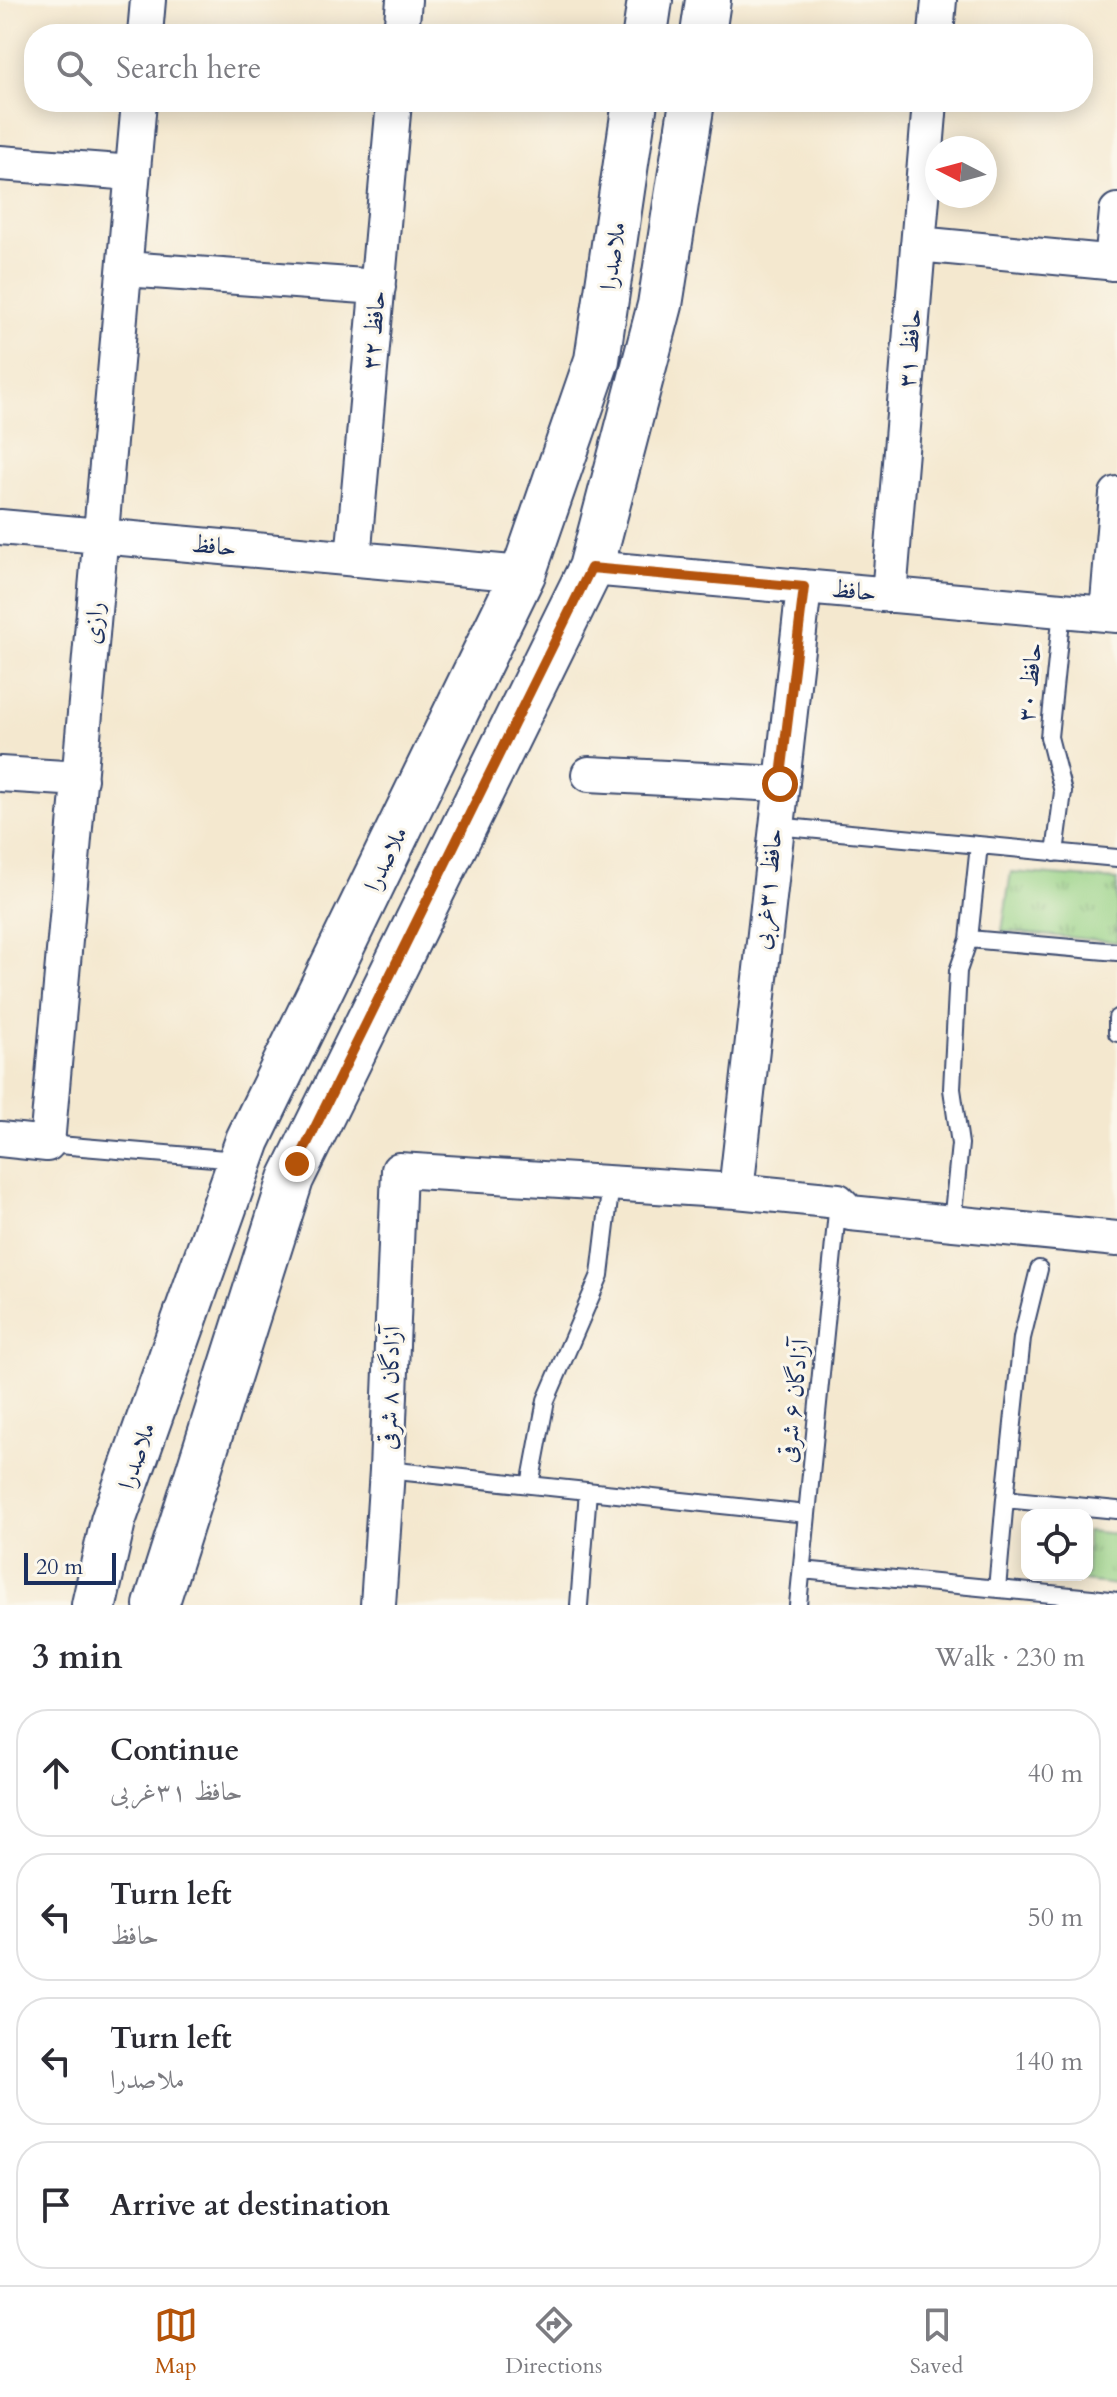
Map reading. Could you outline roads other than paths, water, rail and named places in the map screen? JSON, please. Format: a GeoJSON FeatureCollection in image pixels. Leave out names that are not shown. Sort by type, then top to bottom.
{"type":"FeatureCollection","features":[{"type":"Feature","properties":{"kind":"main road"},"geometry":{"type":"LineString","coordinates":[[646,24],[650,0]]}},
{"type":"Feature","properties":{"kind":"main road"},"geometry":{"type":"LineString","coordinates":[[704,24],[708,0]]}},
{"type":"Feature","properties":{"kind":"main road","name":"ملاصدرا"},"geometry":{"type":"LineString","coordinates":[[94,1605],[113,1521],[248,1140],[523,574],[597,360],[634,112]]}},
{"type":"Feature","properties":{"kind":"main road"},"geometry":{"type":"LineString","coordinates":[[156,1605],[291,1179],[591,568],[660,305],[690,112]]}},
{"type":"Feature","properties":{"kind":"street"},"geometry":{"type":"LineString","coordinates":[[146,24],[148,0]]}},
{"type":"Feature","properties":{"kind":"street"},"geometry":{"type":"LineString","coordinates":[[402,24],[404,0]]}},
{"type":"Feature","properties":{"kind":"street"},"geometry":{"type":"LineString","coordinates":[[937,24],[939,0]]}},
{"type":"Feature","properties":{"kind":"street","name":"رازی"},"geometry":{"type":"LineString","coordinates":[[47,1144],[138,112]]}},
{"type":"Feature","properties":{"kind":"street","name":"حافظ ۳۲"},"geometry":{"type":"LineString","coordinates":[[353,559],[393,112]]}},
{"type":"Feature","properties":{"kind":"street","name":"حافظ ۳۱"},"geometry":{"type":"LineString","coordinates":[[889,595],[929,112]]}},
{"type":"Feature","properties":{"kind":"street"},"geometry":{"type":"LineString","coordinates":[[0,163],[133,173]]}},
{"type":"Feature","properties":{"kind":"street"},"geometry":{"type":"LineString","coordinates":[[918,244],[1115,263],[1117,211]]}},
{"type":"Feature","properties":{"kind":"street"},"geometry":{"type":"LineString","coordinates":[[125,269],[378,287]]}},
{"type":"Feature","properties":{"kind":"street"},"geometry":{"type":"LineString","coordinates":[[1112,614],[1117,494]]}},
{"type":"Feature","properties":{"kind":"street","name":"حافظ"},"geometry":{"type":"LineString","coordinates":[[0,527],[523,574]]}},
{"type":"Feature","properties":{"kind":"street","name":"حافظ"},"geometry":{"type":"LineString","coordinates":[[591,568],[1112,614]]}},
{"type":"Feature","properties":{"kind":"street","name":"حافظ ۳۱غربی"},"geometry":{"type":"LineString","coordinates":[[736,1191],[804,587]]}},
{"type":"Feature","properties":{"kind":"street"},"geometry":{"type":"LineString","coordinates":[[0,774],[80,779]]}},
{"type":"Feature","properties":{"kind":"street"},"geometry":{"type":"LineString","coordinates":[[589,774],[780,784]]}},
{"type":"Feature","properties":{"kind":"street"},"geometry":{"type":"LineString","coordinates":[[0,1139],[47,1144]]}},
{"type":"Feature","properties":{"kind":"street","name":"آزادگان ۸ شرقی"},"geometry":{"type":"LineString","coordinates":[[378,1605],[387,1470],[399,1170],[611,1183]]}},
{"type":"Feature","properties":{"kind":"street"},"geometry":{"type":"LineString","coordinates":[[611,1183],[838,1201],[850,1213],[1117,1239]]}},
{"type":"Feature","properties":{"kind":"lane","name":"حافظ ۳۰"},"geometry":{"type":"LineString","coordinates":[[1055,853],[1063,792],[1049,737],[1062,610]]}},
{"type":"Feature","properties":{"kind":"lane"},"geometry":{"type":"LineString","coordinates":[[775,826],[1117,858]]}},
{"type":"Feature","properties":{"kind":"lane"},"geometry":{"type":"LineString","coordinates":[[952,1223],[960,1144],[952,1089],[958,971],[969,939],[979,845]]}},
{"type":"Feature","properties":{"kind":"lane"},"geometry":{"type":"LineString","coordinates":[[969,939],[1117,952]]}},
{"type":"Feature","properties":{"kind":"lane"},"geometry":{"type":"LineString","coordinates":[[1117,1018],[1117,1033]]}},
{"type":"Feature","properties":{"kind":"lane"},"geometry":{"type":"LineString","coordinates":[[47,1144],[241,1161]]}},
{"type":"Feature","properties":{"kind":"lane"},"geometry":{"type":"LineString","coordinates":[[530,1485],[546,1400],[600,1275],[611,1183]]}},
{"type":"Feature","properties":{"kind":"lane","name":"آزادگان ۶ شرقی"},"geometry":{"type":"LineString","coordinates":[[798,1605],[838,1201]]}},
{"type":"Feature","properties":{"kind":"lane"},"geometry":{"type":"LineString","coordinates":[[997,1589],[1022,1338],[1039,1269]]}},
{"type":"Feature","properties":{"kind":"lane"},"geometry":{"type":"LineString","coordinates":[[387,1470],[807,1514]]}},
{"type":"Feature","properties":{"kind":"lane"},"geometry":{"type":"LineString","coordinates":[[579,1605],[588,1491]]}},
{"type":"Feature","properties":{"kind":"lane"},"geometry":{"type":"LineString","coordinates":[[1005,1499],[1117,1510]]}},
{"type":"Feature","properties":{"kind":"lane"},"geometry":{"type":"LineString","coordinates":[[802,1570],[997,1589],[1092,1602],[1117,1601]]}}]}
